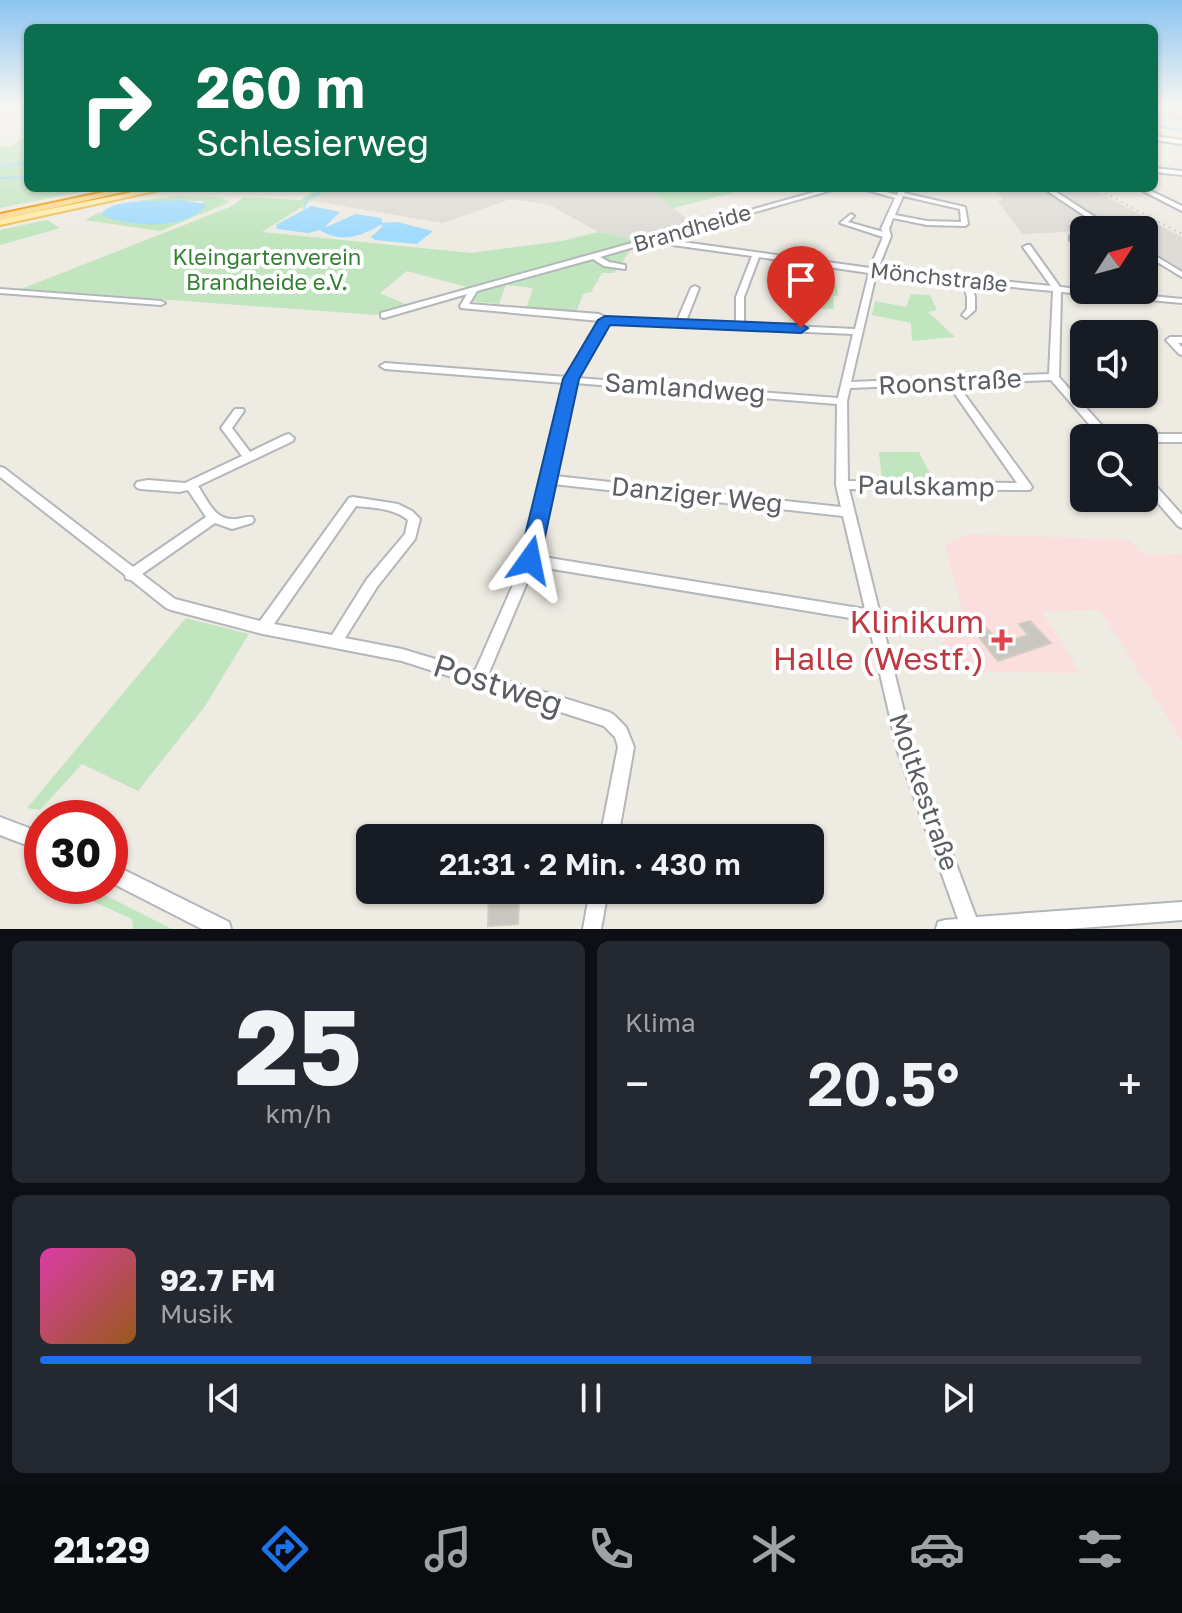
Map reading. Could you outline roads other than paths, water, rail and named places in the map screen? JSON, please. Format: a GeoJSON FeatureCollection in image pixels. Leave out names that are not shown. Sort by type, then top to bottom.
{"type":"FeatureCollection","features":[{"type":"Feature","properties":{"kind":"highway"},"geometry":{"type":"LineString","coordinates":[[0,217],[104,192]]}},
{"type":"Feature","properties":{"kind":"highway"},"geometry":{"type":"LineString","coordinates":[[0,217],[117,192]]}},
{"type":"Feature","properties":{"kind":"main road"},"geometry":{"type":"LineString","coordinates":[[0,217],[142,192]]}},
{"type":"Feature","properties":{"kind":"street"},"geometry":{"type":"LineString","coordinates":[[1158,170],[1182,173]]}},
{"type":"Feature","properties":{"kind":"street","name":"Brandheide"},"geometry":{"type":"LineString","coordinates":[[384,315],[822,192]]}},
{"type":"Feature","properties":{"kind":"street"},"geometry":{"type":"LineString","coordinates":[[1052,192],[1089,216]]}},
{"type":"Feature","properties":{"kind":"street"},"geometry":{"type":"LineString","coordinates":[[1148,192],[1182,209]]}},
{"type":"Feature","properties":{"kind":"street"},"geometry":{"type":"LineString","coordinates":[[892,216],[927,223],[965,224],[963,208],[901,193]]}},
{"type":"Feature","properties":{"kind":"street","name":"Moltkestraße"},"geometry":{"type":"LineString","coordinates":[[901,193],[885,229],[887,236],[873,271],[842,401],[842,485],[906,752],[971,928]]}},
{"type":"Feature","properties":{"kind":"street"},"geometry":{"type":"LineString","coordinates":[[851,216],[843,223],[887,236]]}},
{"type":"Feature","properties":{"kind":"street","name":"Mönchstraße"},"geometry":{"type":"LineString","coordinates":[[650,240],[873,271],[1070,289]]}},
{"type":"Feature","properties":{"kind":"street"},"geometry":{"type":"LineString","coordinates":[[1027,247],[1057,288],[1054,377],[1095,424]]}},
{"type":"Feature","properties":{"kind":"street"},"geometry":{"type":"LineString","coordinates":[[740,324],[740,297],[756,255]]}},
{"type":"Feature","properties":{"kind":"street","name":"Brandheide"},"geometry":{"type":"LineString","coordinates":[[594,256],[607,264],[622,267]]}},
{"type":"Feature","properties":{"kind":"street"},"geometry":{"type":"LineString","coordinates":[[1158,260],[1182,275]]}},
{"type":"Feature","properties":{"kind":"street"},"geometry":{"type":"LineString","coordinates":[[802,305],[804,284],[811,263]]}},
{"type":"Feature","properties":{"kind":"street"},"geometry":{"type":"LineString","coordinates":[[966,280],[971,310],[966,315]]}},
{"type":"Feature","properties":{"kind":"street"},"geometry":{"type":"LineString","coordinates":[[681,322],[695,288]]}},
{"type":"Feature","properties":{"kind":"street"},"geometry":{"type":"LineString","coordinates":[[474,289],[464,306],[605,320],[859,332]]}},
{"type":"Feature","properties":{"kind":"street"},"geometry":{"type":"LineString","coordinates":[[0,291],[161,303]]}},
{"type":"Feature","properties":{"kind":"street","name":"Mönchstraße"},"geometry":{"type":"LineString","coordinates":[[1158,297],[1182,301]]}},
{"type":"Feature","properties":{"kind":"street"},"geometry":{"type":"LineString","coordinates":[[479,679],[530,560],[571,379],[605,320]]}},
{"type":"Feature","properties":{"kind":"street"},"geometry":{"type":"LineString","coordinates":[[1182,340],[1170,340],[1182,352]]}},
{"type":"Feature","properties":{"kind":"street","name":"Samlandweg"},"geometry":{"type":"LineString","coordinates":[[385,366],[842,401]]}},
{"type":"Feature","properties":{"kind":"street","name":"Roonstraße"},"geometry":{"type":"LineString","coordinates":[[846,385],[1054,377]]}},
{"type":"Feature","properties":{"kind":"street","name":"Paulskamp"},"geometry":{"type":"LineString","coordinates":[[842,485],[1026,487],[951,382]]}},
{"type":"Feature","properties":{"kind":"street"},"geometry":{"type":"LineString","coordinates":[[239,411],[226,428],[248,457]]}},
{"type":"Feature","properties":{"kind":"street"},"geometry":{"type":"LineString","coordinates":[[141,485],[152,483],[181,489],[289,438]]}},
{"type":"Feature","properties":{"kind":"street"},"geometry":{"type":"LineString","coordinates":[[1158,438],[1182,438]]}},
{"type":"Feature","properties":{"kind":"street","name":"Postweg"},"geometry":{"type":"LineString","coordinates":[[0,471],[171,604],[263,628],[402,655],[609,720],[621,732],[626,747],[612,824]]}},
{"type":"Feature","properties":{"kind":"street","name":"Danziger Weg"},"geometry":{"type":"LineString","coordinates":[[547,479],[848,512]]}},
{"type":"Feature","properties":{"kind":"street"},"geometry":{"type":"LineString","coordinates":[[191,485],[213,518],[232,524],[248,520]]}},
{"type":"Feature","properties":{"kind":"street"},"geometry":{"type":"LineString","coordinates":[[1158,496],[1182,523]]}},
{"type":"Feature","properties":{"kind":"street"},"geometry":{"type":"LineString","coordinates":[[263,628],[353,501],[400,509],[414,519],[415,527],[372,583],[335,642]]}},
{"type":"Feature","properties":{"kind":"street"},"geometry":{"type":"LineString","coordinates":[[131,575],[213,518]]}},
{"type":"Feature","properties":{"kind":"street"},"geometry":{"type":"LineString","coordinates":[[530,560],[873,616]]}},
{"type":"Feature","properties":{"kind":"street"},"geometry":{"type":"LineString","coordinates":[[0,826],[24,835]]}},
{"type":"Feature","properties":{"kind":"street"},"geometry":{"type":"LineString","coordinates":[[128,881],[222,929]]}},
{"type":"Feature","properties":{"kind":"street"},"geometry":{"type":"LineString","coordinates":[[592,929],[596,904]]}},
{"type":"Feature","properties":{"kind":"street"},"geometry":{"type":"LineString","coordinates":[[945,929],[1182,911]]}},
{"type":"Feature","properties":{"kind":"water"},"geometry":{"type":"Polygon","coordinates":[[[179,200],[207,204],[198,213],[172,223],[142,224],[100,215],[115,205],[179,200]]]}},
{"type":"Feature","properties":{"kind":"water"},"geometry":{"type":"Polygon","coordinates":[[[311,206],[340,212],[324,228],[356,214],[381,218],[383,223],[397,222],[433,231],[417,244],[375,240],[371,237],[383,226],[380,225],[365,233],[342,237],[320,230],[308,233],[277,229],[276,225],[311,206]]]}},
{"type":"Feature","properties":{"kind":"waterway"},"geometry":{"type":"LineString","coordinates":[[0,166],[24,163]]}},
{"type":"Feature","properties":{"kind":"waterway"},"geometry":{"type":"LineString","coordinates":[[0,178],[24,177]]}},
{"type":"Feature","properties":{"kind":"waterway"},"geometry":{"type":"LineString","coordinates":[[304,208],[307,200],[320,192]]}},
{"type":"Feature","properties":{"kind":"railway"},"geometry":{"type":"LineString","coordinates":[[1103,192],[1182,234]]}},
{"type":"Feature","properties":{"kind":"place","name":"Klinikum Halle (Westf.)"},"geometry":{"type":"Point","coordinates":[1002,640]}},
{"type":"Feature","properties":{"kind":"park label","name":"Kleingartenverein Brandheide e.V."},"geometry":{"type":"Point","coordinates":[267,270]}}]}
